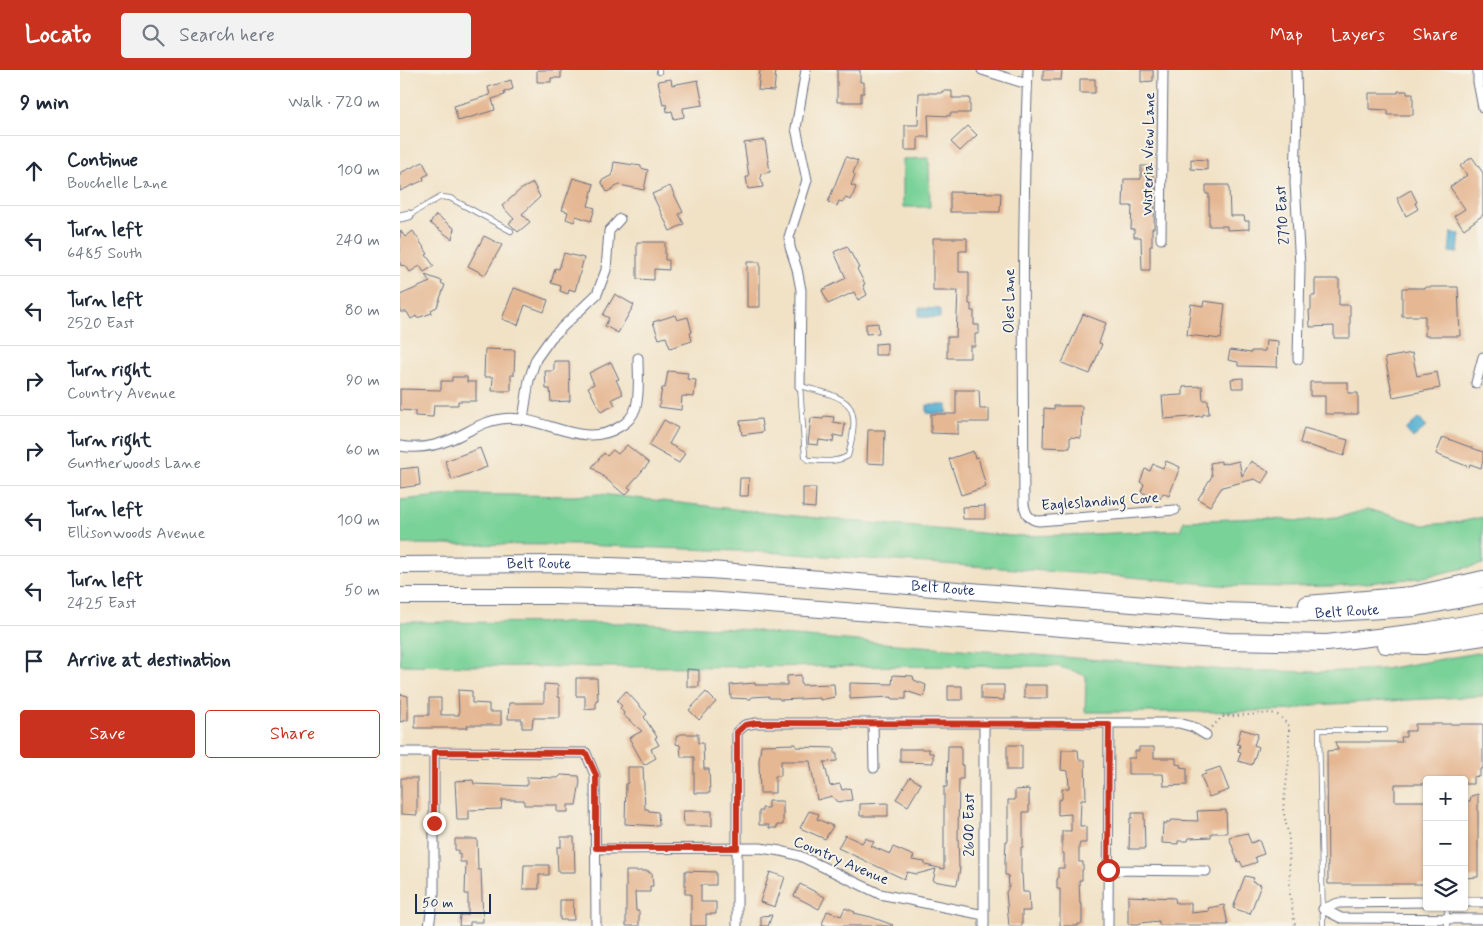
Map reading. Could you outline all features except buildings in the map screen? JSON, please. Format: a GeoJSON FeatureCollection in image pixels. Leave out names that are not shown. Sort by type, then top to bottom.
{"type":"FeatureCollection","features":[{"type":"Feature","properties":{"kind":"highway","name":"Belt Route"},"geometry":{"type":"LineString","coordinates":[[400,565],[559,564],[710,570],[1220,610],[1315,614],[1416,608],[1483,595]]}},
{"type":"Feature","properties":{"kind":"highway"},"geometry":{"type":"LineString","coordinates":[[1220,610],[1412,595],[1483,579]]}},
{"type":"Feature","properties":{"kind":"highway","name":"Belt Route"},"geometry":{"type":"LineString","coordinates":[[400,596],[556,596],[706,600],[1228,641],[1327,643],[1419,632],[1483,621]]}},
{"type":"Feature","properties":{"kind":"highway"},"geometry":{"type":"LineString","coordinates":[[1327,643],[1424,646],[1483,637]]}},
{"type":"Feature","properties":{"kind":"street"},"geometry":{"type":"LineString","coordinates":[[800,386],[801,290],[789,237],[807,180],[796,128],[806,70]]}},
{"type":"Feature","properties":{"kind":"street"},"geometry":{"type":"LineString","coordinates":[[982,70],[1027,84]]}},
{"type":"Feature","properties":{"kind":"street","name":"Oles Lane"},"geometry":{"type":"LineString","coordinates":[[1028,70],[1023,382],[1024,505],[1029,517]]}},
{"type":"Feature","properties":{"kind":"street","name":"Wisteria View Lane"},"geometry":{"type":"LineString","coordinates":[[1161,239],[1163,70]]}},
{"type":"Feature","properties":{"kind":"street","name":"2710 East"},"geometry":{"type":"LineString","coordinates":[[1296,70],[1295,183],[1300,266],[1298,358]]}},
{"type":"Feature","properties":{"kind":"street"},"geometry":{"type":"LineString","coordinates":[[1478,70],[1478,82],[1483,108]]}},
{"type":"Feature","properties":{"kind":"street"},"geometry":{"type":"LineString","coordinates":[[523,419],[529,380],[536,359],[551,338],[591,301],[600,289],[607,265],[609,231],[620,219]]}},
{"type":"Feature","properties":{"kind":"street"},"geometry":{"type":"LineString","coordinates":[[1476,383],[1483,357]]}},
{"type":"Feature","properties":{"kind":"street"},"geometry":{"type":"LineString","coordinates":[[400,446],[432,445],[451,440],[490,421],[508,418],[523,419],[571,433],[587,435],[603,434],[617,429],[629,419],[635,409],[638,358]]}},
{"type":"Feature","properties":{"kind":"street","name":"Eagleslanding Cove"},"geometry":{"type":"LineString","coordinates":[[1029,517],[1039,522],[1175,510]]}},
{"type":"Feature","properties":{"kind":"street"},"geometry":{"type":"LineString","coordinates":[[737,926],[737,732],[745,725],[756,723],[1179,723],[1194,727],[1206,735]]}},
{"type":"Feature","properties":{"kind":"street"},"geometry":{"type":"LineString","coordinates":[[873,723],[874,768]]}},
{"type":"Feature","properties":{"kind":"street","name":"2600 East"},"geometry":{"type":"LineString","coordinates":[[984,723],[984,926]]}},
{"type":"Feature","properties":{"kind":"street"},"geometry":{"type":"LineString","coordinates":[[1108,926],[1109,724]]}},
{"type":"Feature","properties":{"kind":"street"},"geometry":{"type":"LineString","coordinates":[[400,752],[586,753],[596,775],[596,926]]}},
{"type":"Feature","properties":{"kind":"street"},"geometry":{"type":"LineString","coordinates":[[429,926],[434,894],[434,752]]}},
{"type":"Feature","properties":{"kind":"street","name":"Country Avenue"},"geometry":{"type":"LineString","coordinates":[[596,848],[760,848],[781,851],[800,856],[880,894],[984,915]]}},
{"type":"Feature","properties":{"kind":"street"},"geometry":{"type":"LineString","coordinates":[[1108,870],[1206,871]]}},
{"type":"Feature","properties":{"kind":"street"},"geometry":{"type":"LineString","coordinates":[[1323,909],[1338,903],[1423,902]]}},
{"type":"Feature","properties":{"kind":"street"},"geometry":{"type":"LineString","coordinates":[[1468,902],[1483,902]]}},
{"type":"Feature","properties":{"kind":"street"},"geometry":{"type":"LineString","coordinates":[[1323,909],[1341,918],[1447,922],[1483,919]]}},
{"type":"Feature","properties":{"kind":"lane"},"geometry":{"type":"LineString","coordinates":[[405,216],[442,196],[450,198],[510,231]]}},
{"type":"Feature","properties":{"kind":"lane"},"geometry":{"type":"LineString","coordinates":[[800,386],[828,393],[848,403],[853,412],[854,420],[848,456],[839,461],[808,460],[805,456],[800,386]]}},
{"type":"Feature","properties":{"kind":"lane"},"geometry":{"type":"LineString","coordinates":[[1323,926],[1320,730],[1385,730]]}},
{"type":"Feature","properties":{"kind":"path"},"geometry":{"type":"LineString","coordinates":[[1218,720],[1222,717],[1272,713],[1280,716],[1289,726],[1289,761],[1283,809],[1289,838],[1290,896],[1295,926]]}},
{"type":"Feature","properties":{"kind":"green space"},"geometry":{"type":"Polygon","coordinates":[[[929,158],[930,207],[903,207],[903,159],[929,158]]]}},
{"type":"Feature","properties":{"kind":"green space"},"geometry":{"type":"Polygon","coordinates":[[[462,494],[573,496],[600,494],[795,516],[1013,536],[1180,530],[1184,521],[1257,518],[1301,521],[1344,516],[1368,509],[1424,525],[1460,522],[1483,517],[1483,564],[1419,578],[1334,586],[1231,586],[1119,576],[766,552],[581,545],[400,544],[400,500],[462,494]]]}},
{"type":"Feature","properties":{"kind":"green space"},"geometry":{"type":"Polygon","coordinates":[[[400,622],[631,623],[752,630],[781,635],[1228,670],[1315,672],[1384,669],[1483,652],[1483,696],[1313,705],[1293,710],[1085,712],[1086,676],[1055,666],[570,667],[400,665],[400,622]]]}},
{"type":"Feature","properties":{"kind":"water"},"geometry":{"type":"Polygon","coordinates":[[[1451,233],[1460,234],[1458,253],[1449,252],[1451,233]]]}},
{"type":"Feature","properties":{"kind":"water"},"geometry":{"type":"Polygon","coordinates":[[[919,308],[940,309],[940,318],[919,317],[919,308]]]}},
{"type":"Feature","properties":{"kind":"water"},"geometry":{"type":"Polygon","coordinates":[[[927,405],[947,405],[947,414],[927,413],[927,405]]]}},
{"type":"Feature","properties":{"kind":"water"},"geometry":{"type":"Polygon","coordinates":[[[1419,418],[1426,427],[1413,438],[1406,430],[1419,418]]]}},
{"type":"Feature","properties":{"kind":"route"},"geometry":{"type":"LineString","coordinates":[[434,823],[434,752],[586,753],[596,775],[596,848],[737,848],[737,732],[745,725],[756,723],[1109,724],[1108,870]]}}]}
